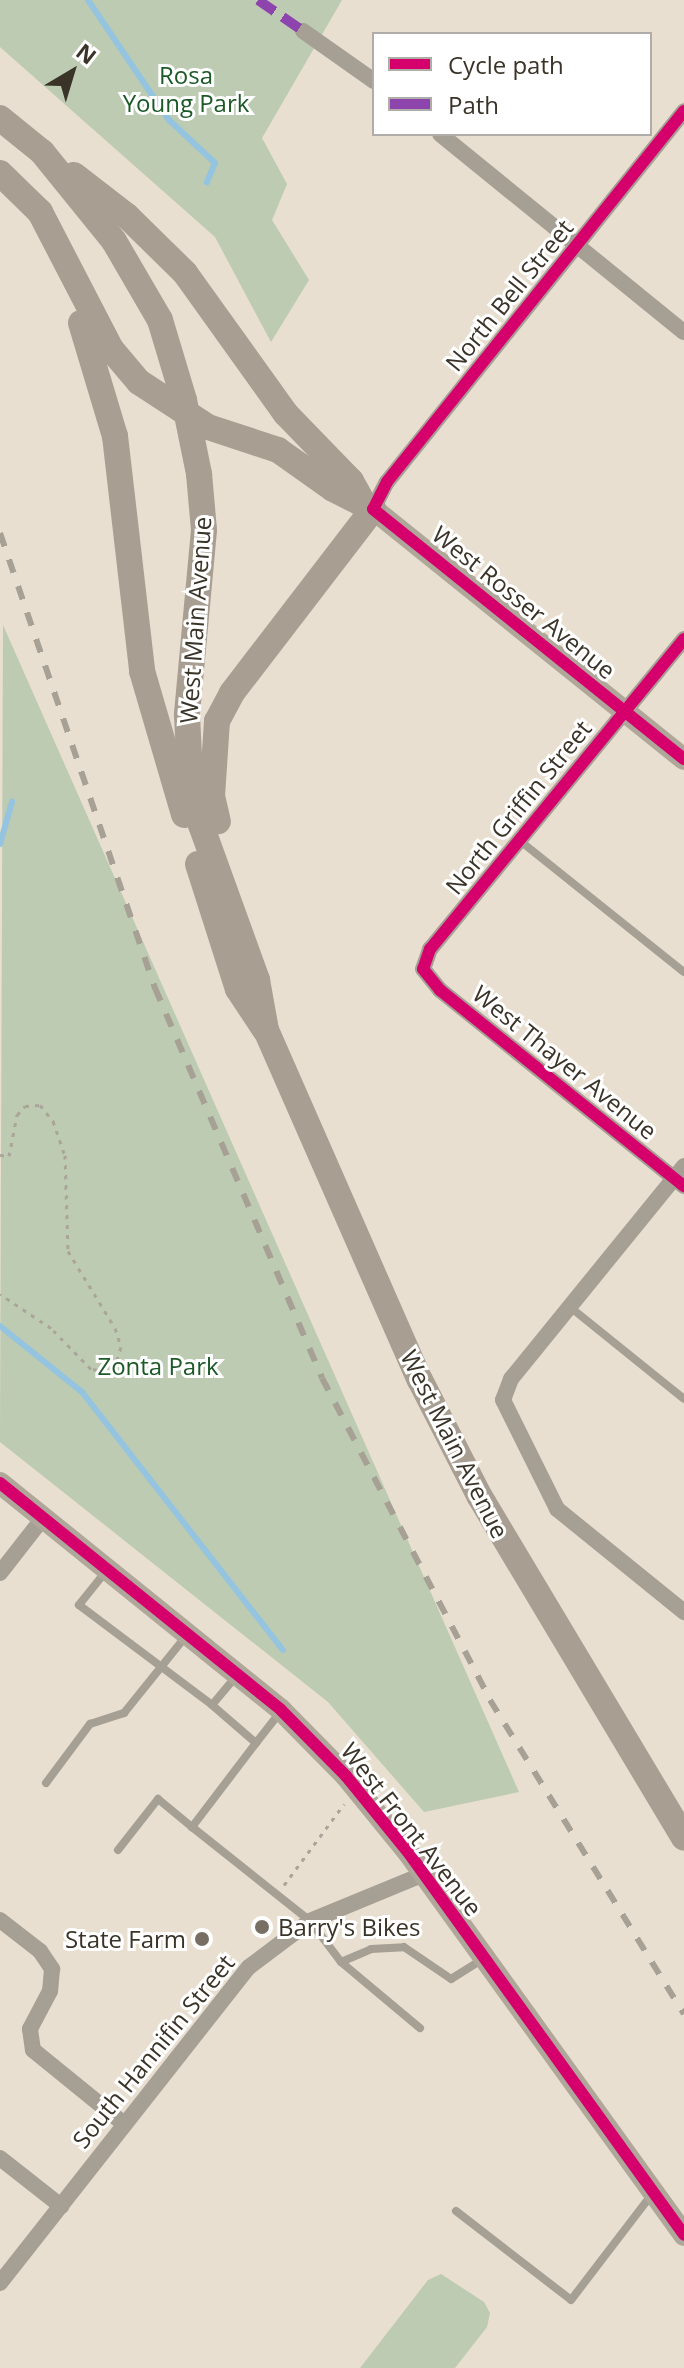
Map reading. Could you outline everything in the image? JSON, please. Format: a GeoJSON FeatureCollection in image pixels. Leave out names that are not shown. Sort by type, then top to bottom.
{"type":"FeatureCollection","features":[{"type":"Feature","properties":{"kind":"main road","name":"West Main Avenue"},"geometry":{"type":"LineString","coordinates":[[0,118],[42,152],[139,280],[160,320],[189,416],[204,547],[187,715],[189,756],[204,834],[263,999],[266,1030]]}},
{"type":"Feature","properties":{"kind":"main road"},"geometry":{"type":"LineString","coordinates":[[42,152],[127,216],[179,265],[286,414],[351,481],[367,504]]}},
{"type":"Feature","properties":{"kind":"main road"},"geometry":{"type":"LineString","coordinates":[[0,173],[52,231],[118,360],[151,393],[189,416],[278,450],[333,489],[367,504]]}},
{"type":"Feature","properties":{"kind":"main road","name":"West Main Avenue"},"geometry":{"type":"LineString","coordinates":[[0,181],[62,278],[99,372],[121,478],[142,671],[222,949],[246,1006],[266,1030],[420,1380],[480,1497],[684,1838]]}},
{"type":"Feature","properties":{"kind":"main road"},"geometry":{"type":"LineString","coordinates":[[246,951],[212,796],[217,721],[232,693],[367,504]]}},
{"type":"Feature","properties":{"kind":"street"},"geometry":{"type":"LineString","coordinates":[[303,31],[372,80]]}},
{"type":"Feature","properties":{"kind":"street","name":"North Bell Street"},"geometry":{"type":"LineString","coordinates":[[367,504],[684,111]]}},
{"type":"Feature","properties":{"kind":"street"},"geometry":{"type":"LineString","coordinates":[[442,136],[684,332]]}},
{"type":"Feature","properties":{"kind":"street","name":"West Rosser Avenue"},"geometry":{"type":"LineString","coordinates":[[367,504],[684,759]]}},
{"type":"Feature","properties":{"kind":"street","name":"North Griffin Street"},"geometry":{"type":"LineString","coordinates":[[423,969],[430,949],[684,639]]}},
{"type":"Feature","properties":{"kind":"street","name":"West Thayer Avenue"},"geometry":{"type":"LineString","coordinates":[[423,969],[440,990],[681,1177]]}},
{"type":"Feature","properties":{"kind":"street"},"geometry":{"type":"LineString","coordinates":[[681,1177],[511,1379],[503,1400],[557,1509],[684,1612]]}},
{"type":"Feature","properties":{"kind":"street","name":"West Front Avenue"},"geometry":{"type":"LineString","coordinates":[[0,1483],[281,1710],[359,1790],[424,1874],[684,2235]]}},
{"type":"Feature","properties":{"kind":"street"},"geometry":{"type":"LineString","coordinates":[[0,1573],[43,1518]]}},
{"type":"Feature","properties":{"kind":"street","name":"South Hannifin Street"},"geometry":{"type":"LineString","coordinates":[[0,2283],[249,1967],[310,1921],[424,1874]]}},
{"type":"Feature","properties":{"kind":"street"},"geometry":{"type":"LineString","coordinates":[[0,1920],[40,1951],[52,1969],[50,1991],[30,2029],[33,2050],[124,2124]]}},
{"type":"Feature","properties":{"kind":"street"},"geometry":{"type":"LineString","coordinates":[[0,2158],[61,2206]]}},
{"type":"Feature","properties":{"kind":"lane"},"geometry":{"type":"LineString","coordinates":[[518,839],[684,972]]}},
{"type":"Feature","properties":{"kind":"lane"},"geometry":{"type":"LineString","coordinates":[[570,1307],[684,1399]]}},
{"type":"Feature","properties":{"kind":"lane"},"geometry":{"type":"LineString","coordinates":[[108,1569],[79,1605],[212,1705],[256,1743]]}},
{"type":"Feature","properties":{"kind":"lane"},"geometry":{"type":"LineString","coordinates":[[46,1783],[90,1724],[124,1713],[188,1634]]}},
{"type":"Feature","properties":{"kind":"lane"},"geometry":{"type":"LineString","coordinates":[[212,1705],[238,1674]]}},
{"type":"Feature","properties":{"kind":"lane"},"geometry":{"type":"LineString","coordinates":[[192,1827],[281,1710]]}},
{"type":"Feature","properties":{"kind":"lane"},"geometry":{"type":"LineString","coordinates":[[118,1850],[158,1799],[310,1921],[341,1962],[420,2028]]}},
{"type":"Feature","properties":{"kind":"lane"},"geometry":{"type":"LineString","coordinates":[[341,1962],[371,1949],[404,1947],[451,1979],[484,1958]]}},
{"type":"Feature","properties":{"kind":"lane"},"geometry":{"type":"LineString","coordinates":[[456,2211],[571,2300],[653,2192]]}},
{"type":"Feature","properties":{"kind":"path"},"geometry":{"type":"LineString","coordinates":[[0,1155],[9,1156],[17,1115],[25,1106],[40,1105],[53,1121],[65,1155],[68,1251],[115,1328],[121,1347],[115,1365],[107,1371],[91,1369],[51,1328],[0,1294]]}},
{"type":"Feature","properties":{"kind":"path"},"geometry":{"type":"LineString","coordinates":[[282,1889],[359,1790]]}},
{"type":"Feature","properties":{"kind":"green space","name":"Rosa Young Park"},"geometry":{"type":"Polygon","coordinates":[[[0,0],[342,0],[262,138],[287,184],[272,220],[309,280],[271,342],[215,237],[0,47],[0,0]]]}},
{"type":"Feature","properties":{"kind":"green space","name":"Zonta Park"},"geometry":{"type":"Polygon","coordinates":[[[3,625],[519,1792],[424,1812],[328,1702],[0,1442],[3,625]]]}},
{"type":"Feature","properties":{"kind":"green space"},"geometry":{"type":"Polygon","coordinates":[[[441,2274],[484,2302],[490,2313],[487,2327],[455,2368],[360,2368],[428,2280],[441,2274]]]}},
{"type":"Feature","properties":{"kind":"waterway"},"geometry":{"type":"LineString","coordinates":[[88,0],[169,120],[215,163],[207,182]]}},
{"type":"Feature","properties":{"kind":"waterway"},"geometry":{"type":"LineString","coordinates":[[0,844],[12,802]]}},
{"type":"Feature","properties":{"kind":"waterway"},"geometry":{"type":"LineString","coordinates":[[0,1326],[82,1392],[283,1650]]}},
{"type":"Feature","properties":{"kind":"railway"},"geometry":{"type":"LineString","coordinates":[[0,533],[155,988],[322,1378],[490,1700],[684,2014]]}},
{"type":"Feature","properties":{"kind":"marked path"},"geometry":{"type":"LineString","coordinates":[[258,0],[303,31]]}},
{"type":"Feature","properties":{"kind":"cycle path"},"geometry":{"type":"LineString","coordinates":[[684,111],[387,482],[373,509],[684,759]]}},
{"type":"Feature","properties":{"kind":"cycle path"},"geometry":{"type":"LineString","coordinates":[[684,639],[430,949],[423,969],[440,990],[684,1186]]}},
{"type":"Feature","properties":{"kind":"cycle path"},"geometry":{"type":"LineString","coordinates":[[0,1483],[281,1710],[346,1776],[408,1852],[684,2235]]}},
{"type":"Feature","properties":{"kind":"place","name":"Barry's Bikes"},"geometry":{"type":"Point","coordinates":[262,1927]}},
{"type":"Feature","properties":{"kind":"place","name":"State Farm"},"geometry":{"type":"Point","coordinates":[202,1939]}}]}
